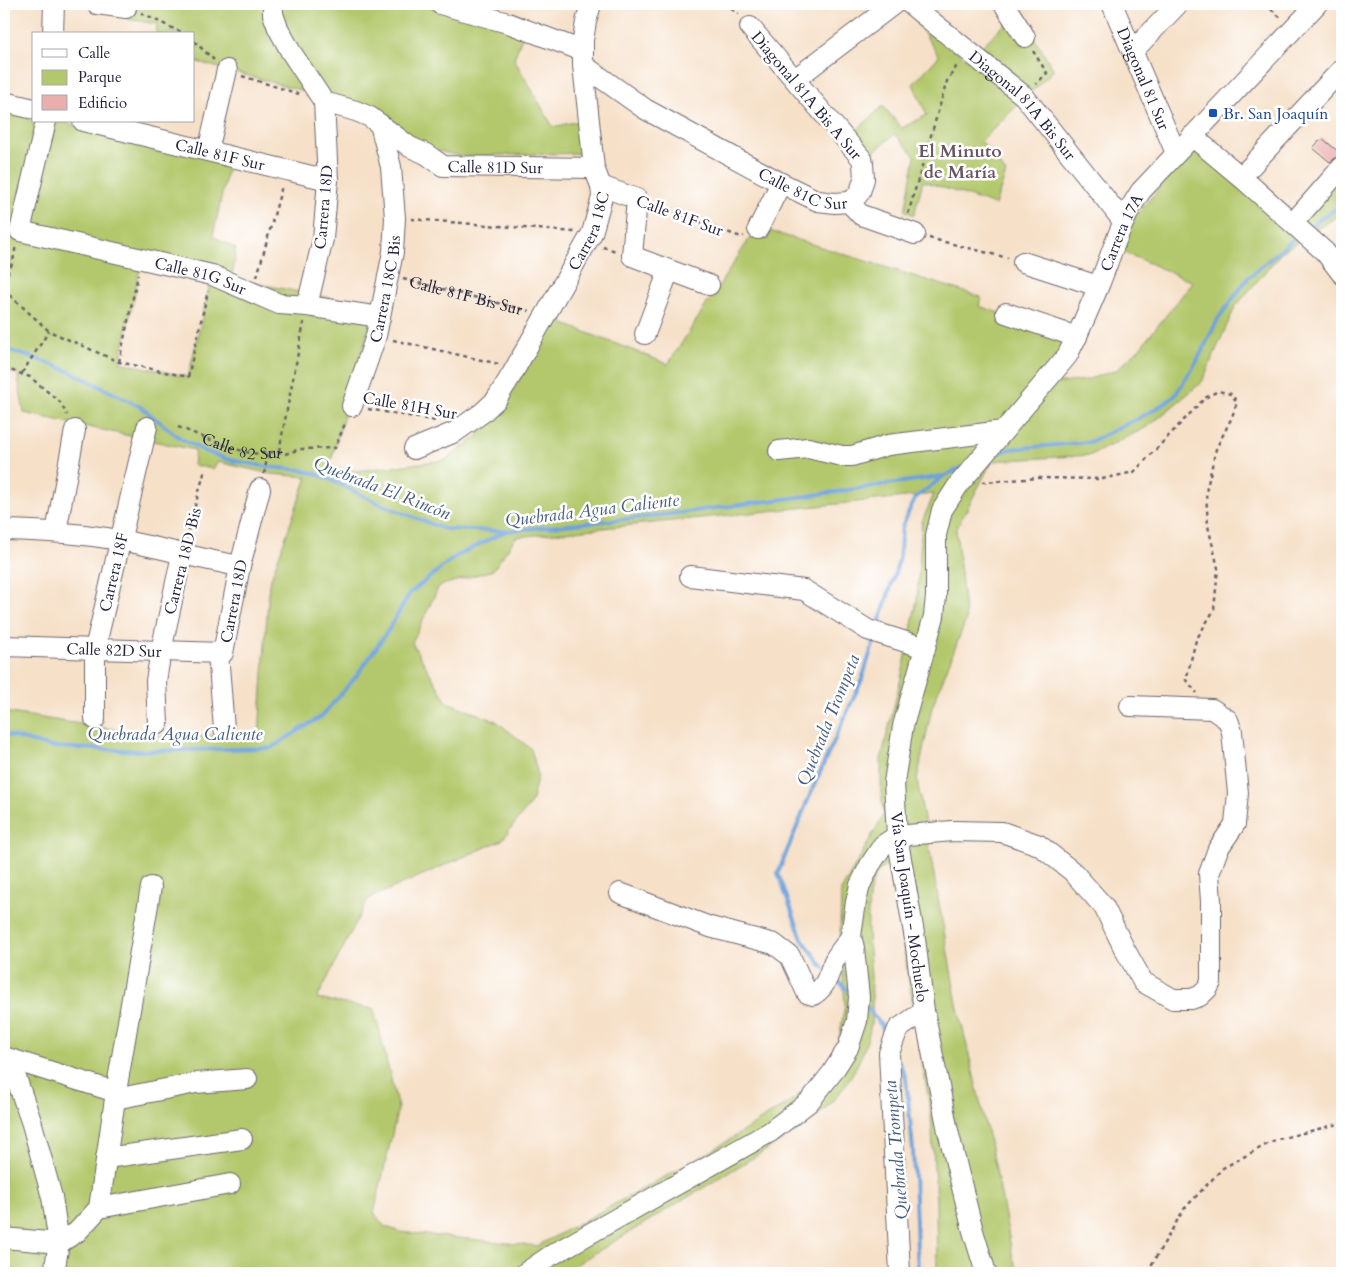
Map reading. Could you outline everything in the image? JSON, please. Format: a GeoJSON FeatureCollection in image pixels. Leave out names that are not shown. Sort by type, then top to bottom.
{"type":"FeatureCollection","features":[{"type":"Feature","properties":{"kind":"street"},"geometry":{"type":"LineString","coordinates":[[52,32],[54,4]]}},
{"type":"Feature","properties":{"kind":"street"},"geometry":{"type":"LineString","coordinates":[[97,4],[126,8]]}},
{"type":"Feature","properties":{"kind":"street"},"geometry":{"type":"LineString","coordinates":[[273,4],[273,14],[278,28],[291,52],[324,102]]}},
{"type":"Feature","properties":{"kind":"street","name":"Calle 81C Sur"},"geometry":{"type":"LineString","coordinates":[[440,4],[508,23],[583,58],[645,109],[781,183],[818,201],[849,202],[861,215],[909,232]]}},
{"type":"Feature","properties":{"kind":"street","name":"Carrera 18C"},"geometry":{"type":"LineString","coordinates":[[414,449],[437,441],[465,426],[496,400],[589,237],[600,209],[598,177],[583,58],[586,22],[591,4]]}},
{"type":"Feature","properties":{"kind":"street"},"geometry":{"type":"LineString","coordinates":[[795,78],[894,4]]}},
{"type":"Feature","properties":{"kind":"street","name":"Diagonal 81A Bis Sur"},"geometry":{"type":"LineString","coordinates":[[910,4],[1024,96],[1123,221]]}},
{"type":"Feature","properties":{"kind":"street"},"geometry":{"type":"LineString","coordinates":[[1004,4],[1025,37]]}},
{"type":"Feature","properties":{"kind":"street","name":"Diagonal 81 Sur"},"geometry":{"type":"LineString","coordinates":[[1112,4],[1176,153]]}},
{"type":"Feature","properties":{"kind":"street"},"geometry":{"type":"LineString","coordinates":[[1133,51],[1178,4]]}},
{"type":"Feature","properties":{"kind":"street","name":"Carrera 17A"},"geometry":{"type":"LineString","coordinates":[[958,484],[1067,356],[1077,337],[1123,221],[1141,191],[1317,4]]}},
{"type":"Feature","properties":{"kind":"street","name":"Diagonal 81A Bis A Sur"},"geometry":{"type":"LineString","coordinates":[[750,27],[859,155],[864,164],[864,179],[860,192],[849,202]]}},
{"type":"Feature","properties":{"kind":"street"},"geometry":{"type":"LineString","coordinates":[[1241,176],[1342,69]]}},
{"type":"Feature","properties":{"kind":"street"},"geometry":{"type":"LineString","coordinates":[[208,151],[227,70]]}},
{"type":"Feature","properties":{"kind":"street"},"geometry":{"type":"LineString","coordinates":[[4,102],[32,109]]}},
{"type":"Feature","properties":{"kind":"street","name":"Calle 81D Sur"},"geometry":{"type":"LineString","coordinates":[[324,102],[370,117],[410,147],[426,154],[444,166],[598,177]]}},
{"type":"Feature","properties":{"kind":"street","name":"Carrera 18D"},"geometry":{"type":"LineString","coordinates":[[307,306],[323,239],[328,180],[324,102]]}},
{"type":"Feature","properties":{"kind":"street"},"geometry":{"type":"LineString","coordinates":[[20,232],[46,122]]}},
{"type":"Feature","properties":{"kind":"street","name":"Calle 81F Sur"},"geometry":{"type":"LineString","coordinates":[[87,122],[328,180]]}},
{"type":"Feature","properties":{"kind":"street","name":"Carrera 18C Bis"},"geometry":{"type":"LineString","coordinates":[[352,406],[378,327],[393,252],[395,218],[391,167],[380,124]]}},
{"type":"Feature","properties":{"kind":"street","name":"Diagonal 81 Sur"},"geometry":{"type":"LineString","coordinates":[[1192,136],[1241,176],[1325,252],[1342,274]]}},
{"type":"Feature","properties":{"kind":"street"},"geometry":{"type":"LineString","coordinates":[[1293,223],[1342,166]]}},
{"type":"Feature","properties":{"kind":"street","name":"Calle 81F Sur"},"geometry":{"type":"LineString","coordinates":[[598,177],[637,199]]}},
{"type":"Feature","properties":{"kind":"street"},"geometry":{"type":"LineString","coordinates":[[758,229],[781,183]]}},
{"type":"Feature","properties":{"kind":"street"},"geometry":{"type":"LineString","coordinates":[[637,199],[632,256],[709,285]]}},
{"type":"Feature","properties":{"kind":"street","name":"Calle 81G Sur"},"geometry":{"type":"LineString","coordinates":[[20,232],[212,275],[279,304],[307,306],[378,327]]}},
{"type":"Feature","properties":{"kind":"street"},"geometry":{"type":"LineString","coordinates":[[1023,262],[1098,286]]}},
{"type":"Feature","properties":{"kind":"street"},"geometry":{"type":"LineString","coordinates":[[645,334],[669,270]]}},
{"type":"Feature","properties":{"kind":"street"},"geometry":{"type":"LineString","coordinates":[[1006,313],[1077,337]]}},
{"type":"Feature","properties":{"kind":"street","name":"Carrera 18F"},"geometry":{"type":"LineString","coordinates":[[95,719],[95,649],[147,427]]}},
{"type":"Feature","properties":{"kind":"street"},"geometry":{"type":"LineString","coordinates":[[56,532],[75,430]]}},
{"type":"Feature","properties":{"kind":"street"},"geometry":{"type":"LineString","coordinates":[[779,451],[808,448],[842,456],[852,456],[888,445],[1003,432]]}},
{"type":"Feature","properties":{"kind":"street","name":"Carrera 18D"},"geometry":{"type":"LineString","coordinates":[[224,730],[220,653],[262,482]]}},
{"type":"Feature","properties":{"kind":"street","name":"Vía San Joaquín - Mochuelo"},"geometry":{"type":"LineString","coordinates":[[958,484],[942,510],[936,535],[934,547],[936,596],[934,616],[903,726],[894,782],[897,836],[915,939],[924,1011],[948,1131],[973,1231],[986,1273]]}},
{"type":"Feature","properties":{"kind":"street"},"geometry":{"type":"LineString","coordinates":[[4,530],[56,532],[121,540],[182,555],[240,566]]}},
{"type":"Feature","properties":{"kind":"street","name":"Carrera 18D Bis"},"geometry":{"type":"LineString","coordinates":[[158,724],[156,681],[160,652],[182,555]]}},
{"type":"Feature","properties":{"kind":"street"},"geometry":{"type":"LineString","coordinates":[[690,576],[804,590],[868,630],[925,648]]}},
{"type":"Feature","properties":{"kind":"street","name":"Calle 82D Sur"},"geometry":{"type":"LineString","coordinates":[[4,646],[220,653]]}},
{"type":"Feature","properties":{"kind":"street"},"geometry":{"type":"LineString","coordinates":[[525,1273],[550,1256],[770,1132],[809,1102],[832,1073],[848,1048],[857,1021],[859,997],[851,936],[856,902],[860,885],[870,864],[883,845],[897,836],[952,831],[1002,832],[1039,845],[1073,872],[1104,907],[1143,982],[1173,999],[1191,999],[1200,996],[1211,982],[1209,874],[1218,849],[1235,824],[1238,793],[1232,732],[1228,720],[1212,709],[1130,706]]}},
{"type":"Feature","properties":{"kind":"street"},"geometry":{"type":"LineString","coordinates":[[4,1238],[59,1243],[77,1232],[99,1208],[151,887]]}},
{"type":"Feature","properties":{"kind":"street"},"geometry":{"type":"LineString","coordinates":[[620,892],[710,927],[774,944],[790,956],[807,993],[813,995],[820,991],[830,975],[835,960],[851,936]]}},
{"type":"Feature","properties":{"kind":"street"},"geometry":{"type":"LineString","coordinates":[[900,1273],[889,1053],[898,1029],[924,1011]]}},
{"type":"Feature","properties":{"kind":"street"},"geometry":{"type":"LineString","coordinates":[[4,1058],[116,1095],[196,1083],[247,1079]]}},
{"type":"Feature","properties":{"kind":"street"},"geometry":{"type":"LineString","coordinates":[[4,1058],[12,1066],[32,1124],[52,1197],[59,1243],[54,1273]]}},
{"type":"Feature","properties":{"kind":"street"},"geometry":{"type":"LineString","coordinates":[[106,1158],[242,1139]]}},
{"type":"Feature","properties":{"kind":"street"},"geometry":{"type":"LineString","coordinates":[[99,1208],[230,1184]]}},
{"type":"Feature","properties":{"kind":"path"},"geometry":{"type":"LineString","coordinates":[[1265,4],[1294,29]]}},
{"type":"Feature","properties":{"kind":"path"},"geometry":{"type":"LineString","coordinates":[[126,8],[135,10],[181,32]]}},
{"type":"Feature","properties":{"kind":"path"},"geometry":{"type":"LineString","coordinates":[[1025,37],[1047,73]]}},
{"type":"Feature","properties":{"kind":"path"},"geometry":{"type":"LineString","coordinates":[[195,43],[227,70],[324,102]]}},
{"type":"Feature","properties":{"kind":"path"},"geometry":{"type":"LineString","coordinates":[[968,50],[948,81],[909,232],[1023,262]]}},
{"type":"Feature","properties":{"kind":"path"},"geometry":{"type":"LineString","coordinates":[[253,293],[286,170]]}},
{"type":"Feature","properties":{"kind":"path","name":"Calle 81F Sur"},"geometry":{"type":"LineString","coordinates":[[637,199],[742,237],[758,229]]}},
{"type":"Feature","properties":{"kind":"path"},"geometry":{"type":"LineString","coordinates":[[395,218],[589,237],[632,256]]}},
{"type":"Feature","properties":{"kind":"path"},"geometry":{"type":"LineString","coordinates":[[4,282],[13,261],[20,232]]}},
{"type":"Feature","properties":{"kind":"path"},"geometry":{"type":"LineString","coordinates":[[120,362],[142,259]]}},
{"type":"Feature","properties":{"kind":"path"},"geometry":{"type":"LineString","coordinates":[[4,290],[49,331],[120,362],[188,377],[212,275]]}},
{"type":"Feature","properties":{"kind":"path","name":"Calle 81F Bis Sur"},"geometry":{"type":"LineString","coordinates":[[388,275],[546,315]]}},
{"type":"Feature","properties":{"kind":"path"},"geometry":{"type":"LineString","coordinates":[[279,451],[307,306]]}},
{"type":"Feature","properties":{"kind":"path"},"geometry":{"type":"LineString","coordinates":[[378,327],[515,368]]}},
{"type":"Feature","properties":{"kind":"path"},"geometry":{"type":"LineString","coordinates":[[22,373],[49,331]]}},
{"type":"Feature","properties":{"kind":"path"},"geometry":{"type":"LineString","coordinates":[[4,368],[30,377],[60,402],[75,430]]}},
{"type":"Feature","properties":{"kind":"path"},"geometry":{"type":"LineString","coordinates":[[958,484],[1039,478],[1102,479],[1134,472],[1205,398],[1218,391],[1231,394],[1237,402],[1216,449],[1206,492],[1208,526],[1218,568],[1214,610],[1196,640],[1186,680],[1212,709]]}},
{"type":"Feature","properties":{"kind":"path","name":"Calle 82 Sur"},"geometry":{"type":"LineString","coordinates":[[178,427],[229,447],[253,454],[279,451],[285,454],[300,449],[335,448],[352,406]]}},
{"type":"Feature","properties":{"kind":"path","name":"Calle 81H Sur"},"geometry":{"type":"LineString","coordinates":[[352,406],[437,421]]}},
{"type":"Feature","properties":{"kind":"path"},"geometry":{"type":"LineString","coordinates":[[262,482],[268,453]]}},
{"type":"Feature","properties":{"kind":"path","name":"Carrera 18D Bis"},"geometry":{"type":"LineString","coordinates":[[182,555],[205,470]]}},
{"type":"Feature","properties":{"kind":"path"},"geometry":{"type":"LineString","coordinates":[[1151,1273],[1152,1264],[1184,1209],[1223,1168],[1275,1140],[1342,1123]]}},
{"type":"Feature","properties":{"kind":"green space"},"geometry":{"type":"Polygon","coordinates":[[[128,4],[487,4],[572,38],[523,34],[514,59],[553,127],[583,120],[589,153],[461,156],[438,151],[413,137],[384,112],[195,61],[195,32],[156,32],[157,24],[127,19],[128,4]]]}},
{"type":"Feature","properties":{"kind":"green space"},"geometry":{"type":"Polygon","coordinates":[[[908,9],[967,60],[1018,12],[1054,70],[981,141],[1006,173],[995,205],[923,181],[914,215],[905,211],[915,156],[895,134],[872,153],[854,133],[883,106],[902,128],[927,115],[913,84],[939,56],[908,9]]]}},
{"type":"Feature","properties":{"kind":"green space"},"geometry":{"type":"Polygon","coordinates":[[[4,109],[32,116],[32,122],[60,122],[229,162],[213,236],[236,249],[232,277],[219,276],[375,307],[329,468],[356,471],[445,460],[478,436],[514,389],[554,320],[668,364],[757,227],[981,297],[979,306],[1083,341],[1054,384],[1086,380],[1116,370],[1139,349],[1193,282],[1121,251],[1135,217],[1193,147],[1284,224],[1342,166],[1342,213],[1282,252],[1235,307],[1202,382],[1149,426],[1091,455],[992,461],[956,530],[966,620],[932,707],[917,780],[957,1004],[996,1169],[1013,1258],[1020,1273],[937,1273],[936,1201],[931,1114],[890,864],[877,873],[871,887],[868,904],[872,988],[869,1035],[856,1067],[837,1096],[804,1127],[562,1273],[4,1273],[4,712],[169,738],[259,734],[269,584],[307,477],[271,474],[218,462],[213,469],[193,465],[195,450],[24,413],[17,372],[4,373],[4,109]],[[142,259],[120,362],[188,377],[212,275],[142,259]],[[934,494],[516,537],[493,570],[439,586],[412,643],[447,702],[496,721],[531,749],[538,775],[531,803],[502,840],[368,899],[317,999],[374,1009],[398,1108],[374,1213],[384,1226],[400,1232],[537,1246],[705,1155],[793,1100],[826,1066],[839,1038],[845,1005],[840,931],[841,891],[884,814],[881,793],[881,759],[904,666],[917,599],[922,522],[934,494]]]}},
{"type":"Feature","properties":{"kind":"building"},"geometry":{"type":"Polygon","coordinates":[[[1322,138],[1341,154],[1330,162],[1313,148],[1322,138]]]}},
{"type":"Feature","properties":{"kind":"waterway","name":"Quebrada Trompeta"},"geometry":{"type":"LineString","coordinates":[[1312,225],[1342,204]]}},
{"type":"Feature","properties":{"kind":"waterway","name":"Quebrada Trompeta"},"geometry":{"type":"LineString","coordinates":[[994,454],[1011,449],[1090,442],[1149,413],[1174,397],[1197,361],[1218,319],[1248,278],[1297,236]]}},
{"type":"Feature","properties":{"kind":"waterway","name":"Quebrada El Rincón"},"geometry":{"type":"LineString","coordinates":[[8,350],[71,372],[141,407],[180,438],[204,451],[230,460],[267,467],[302,470],[316,474],[378,503],[444,529],[505,531]]}},
{"type":"Feature","properties":{"kind":"waterway","name":"Quebrada Trompeta"},"geometry":{"type":"LineString","coordinates":[[878,627],[899,560],[902,527],[915,498],[944,476],[961,468]]}},
{"type":"Feature","properties":{"kind":"waterway","name":"Quebrada Agua Caliente"},"geometry":{"type":"LineString","coordinates":[[4,734],[51,747],[142,751],[271,748],[322,716],[358,674],[389,629],[410,593],[455,557],[506,531],[656,516],[944,476]]}},
{"type":"Feature","properties":{"kind":"waterway","name":"Quebrada Trompeta"},"geometry":{"type":"LineString","coordinates":[[824,968],[802,939],[778,873],[812,790],[862,679],[875,638]]}},
{"type":"Feature","properties":{"kind":"waterway","name":"Quebrada Trompeta"},"geometry":{"type":"LineString","coordinates":[[834,978],[852,993]]}},
{"type":"Feature","properties":{"kind":"waterway","name":"Quebrada Trompeta"},"geometry":{"type":"LineString","coordinates":[[866,1006],[882,1026],[887,1038]]}},
{"type":"Feature","properties":{"kind":"waterway","name":"Quebrada Trompeta"},"geometry":{"type":"LineString","coordinates":[[898,1060],[906,1078],[913,1150],[918,1273]]}},
{"type":"Feature","properties":{"kind":"place","name":"Br. San Joaquín"},"geometry":{"type":"Point","coordinates":[1213,113]}},
{"type":"Feature","properties":{"kind":"district","name":"El Minuto de María"},"geometry":{"type":"Point","coordinates":[960,161]}}]}
